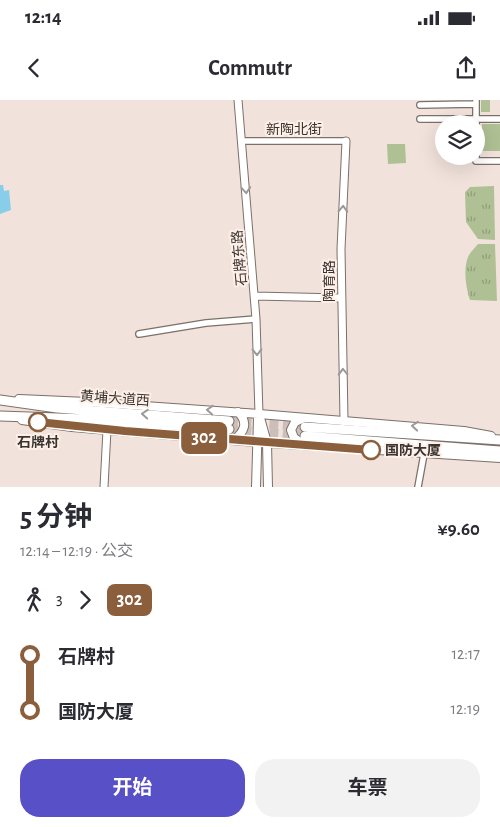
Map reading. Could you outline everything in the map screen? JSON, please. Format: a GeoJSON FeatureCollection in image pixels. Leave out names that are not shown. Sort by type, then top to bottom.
{"type":"FeatureCollection","features":[{"type":"Feature","properties":{"kind":"main road"},"geometry":{"type":"LineString","coordinates":[[0,400],[95,402],[259,414],[305,431],[424,454],[500,458]]}},
{"type":"Feature","properties":{"kind":"main road","name":"黄埔大道西"},"geometry":{"type":"LineString","coordinates":[[0,400],[229,425],[0,416]]}},
{"type":"Feature","properties":{"kind":"main road"},"geometry":{"type":"LineString","coordinates":[[234,440],[243,432],[244,428],[244,419],[238,412]]}},
{"type":"Feature","properties":{"kind":"main road"},"geometry":{"type":"LineString","coordinates":[[256,487],[256,442],[259,414]]}},
{"type":"Feature","properties":{"kind":"main road"},"geometry":{"type":"LineString","coordinates":[[259,414],[268,443],[268,487]]}},
{"type":"Feature","properties":{"kind":"main road"},"geometry":{"type":"LineString","coordinates":[[0,416],[107,430],[268,443],[344,420],[464,431],[500,439]]}},
{"type":"Feature","properties":{"kind":"main road"},"geometry":{"type":"LineString","coordinates":[[305,431],[500,439]]}},
{"type":"Feature","properties":{"kind":"main road"},"geometry":{"type":"LineString","coordinates":[[305,431],[500,451]]}},
{"type":"Feature","properties":{"kind":"street","name":"石牌东路"},"geometry":{"type":"LineString","coordinates":[[238,100],[256,319],[259,414]]}},
{"type":"Feature","properties":{"kind":"street"},"geometry":{"type":"LineString","coordinates":[[420,105],[476,102],[476,115]]}},
{"type":"Feature","properties":{"kind":"street"},"geometry":{"type":"LineString","coordinates":[[420,119],[435,120]]}},
{"type":"Feature","properties":{"kind":"street"},"geometry":{"type":"LineString","coordinates":[[485,120],[500,119]]}},
{"type":"Feature","properties":{"kind":"street","name":"新陶北街"},"geometry":{"type":"LineString","coordinates":[[242,141],[346,141]]}},
{"type":"Feature","properties":{"kind":"street","name":"陶育路"},"geometry":{"type":"LineString","coordinates":[[344,420],[341,249],[346,141]]}},
{"type":"Feature","properties":{"kind":"street"},"geometry":{"type":"LineString","coordinates":[[485,161],[500,161]]}},
{"type":"Feature","properties":{"kind":"street"},"geometry":{"type":"LineString","coordinates":[[254,296],[341,298]]}},
{"type":"Feature","properties":{"kind":"street"},"geometry":{"type":"LineString","coordinates":[[139,334],[206,323],[256,319]]}},
{"type":"Feature","properties":{"kind":"street"},"geometry":{"type":"LineString","coordinates":[[104,487],[107,430]]}},
{"type":"Feature","properties":{"kind":"street"},"geometry":{"type":"LineString","coordinates":[[418,487],[424,454]]}},
{"type":"Feature","properties":{"kind":"green space"},"geometry":{"type":"Polygon","coordinates":[[[481,100],[490,100],[490,112],[481,112],[481,100]]]}},
{"type":"Feature","properties":{"kind":"green space"},"geometry":{"type":"Polygon","coordinates":[[[485,124],[500,124],[500,151],[485,151],[485,124]]]}},
{"type":"Feature","properties":{"kind":"green space"},"geometry":{"type":"Polygon","coordinates":[[[387,144],[405,144],[406,163],[388,164],[387,144]]]}},
{"type":"Feature","properties":{"kind":"green space"},"geometry":{"type":"Polygon","coordinates":[[[494,186],[495,240],[478,239],[466,222],[465,192],[470,187],[494,186]]]}},
{"type":"Feature","properties":{"kind":"green space"},"geometry":{"type":"Polygon","coordinates":[[[478,244],[495,244],[497,301],[470,300],[466,285],[466,262],[478,244]]]}},
{"type":"Feature","properties":{"kind":"water"},"geometry":{"type":"Polygon","coordinates":[[[0,185],[3,185],[4,191],[9,190],[11,210],[0,214],[0,185]]]}},
{"type":"Feature","properties":{"kind":"tunnel"},"geometry":{"type":"LineString","coordinates":[[229,421],[305,427]]}},
{"type":"Feature","properties":{"kind":"tunnel"},"geometry":{"type":"LineString","coordinates":[[229,429],[305,436]]}},
{"type":"Feature","properties":{"kind":"bus line","name":"302"},"geometry":{"type":"LineString","coordinates":[[38,422],[72,427],[371,450]]}},
{"type":"Feature","properties":{"kind":"place","name":"石牌村"},"geometry":{"type":"Point","coordinates":[38,422]}},
{"type":"Feature","properties":{"kind":"place","name":"国防大厦"},"geometry":{"type":"Point","coordinates":[371,450]}}]}
